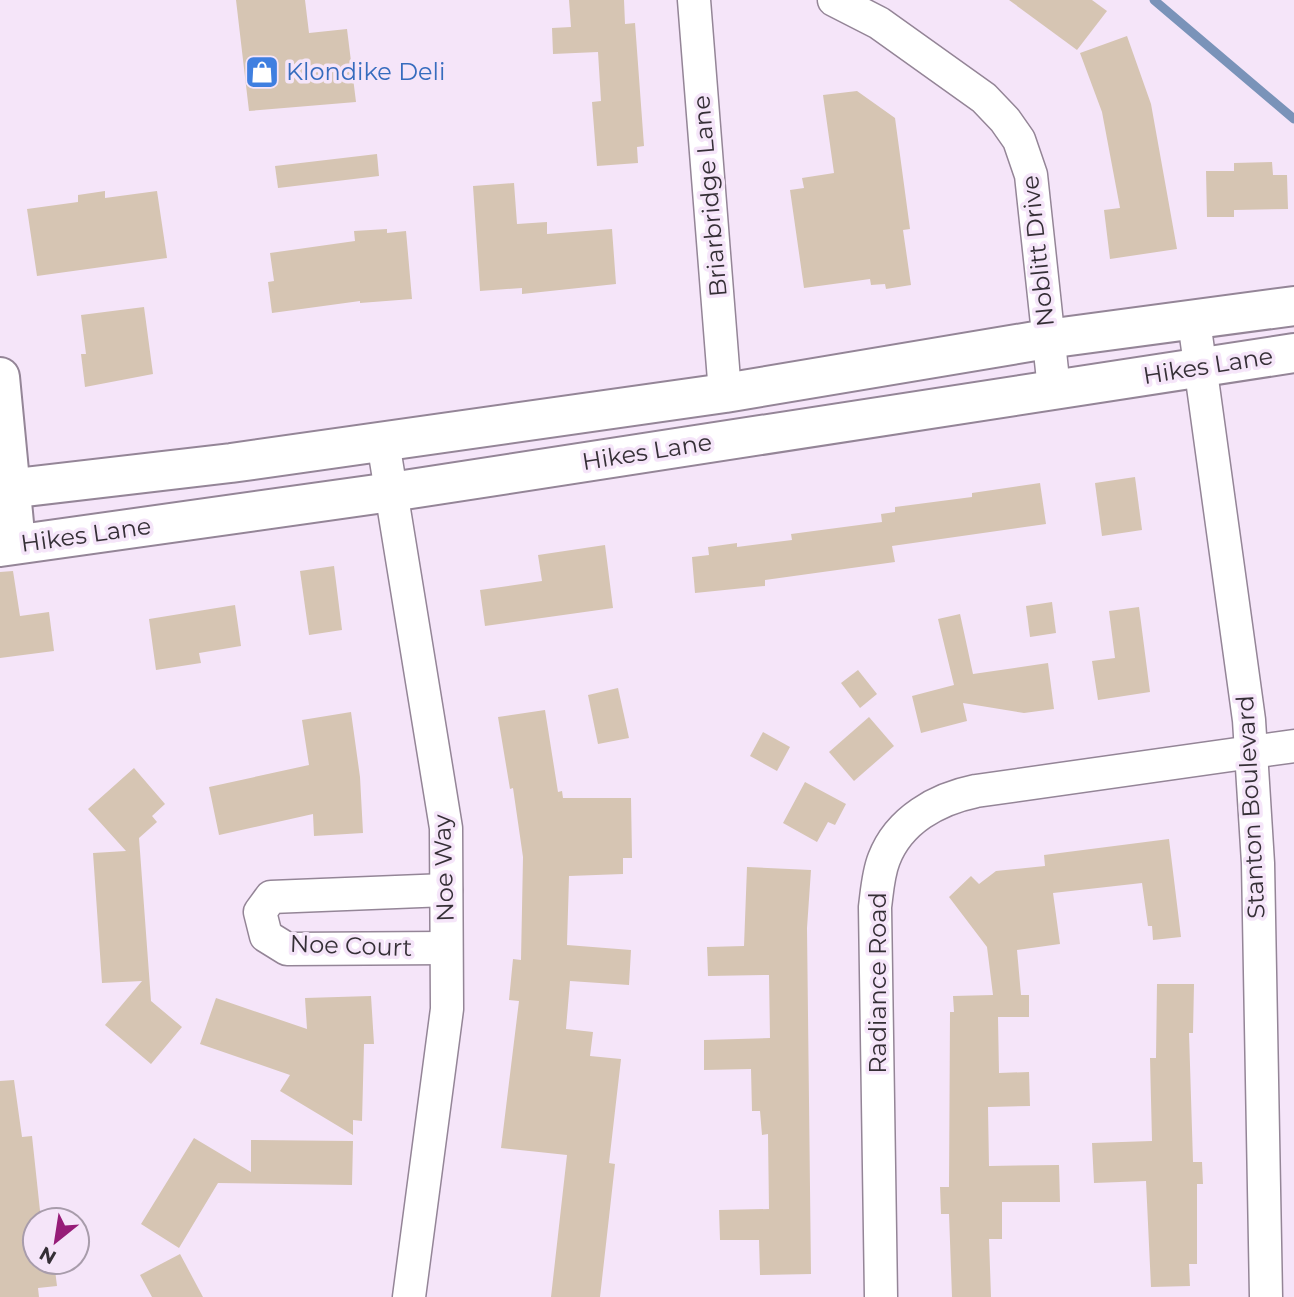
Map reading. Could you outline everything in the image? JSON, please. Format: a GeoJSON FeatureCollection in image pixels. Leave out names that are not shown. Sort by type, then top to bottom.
{"type":"FeatureCollection","features":[{"type":"Feature","properties":{"kind":"main road","name":"Hikes Lane"},"geometry":{"type":"LineString","coordinates":[[5,490],[383,442],[725,393],[1047,340],[1294,306]]}},
{"type":"Feature","properties":{"kind":"main road","name":"Hikes Lane"},"geometry":{"type":"LineString","coordinates":[[8,545],[391,492],[1294,353]]}},
{"type":"Feature","properties":{"kind":"main road"},"geometry":{"type":"LineString","coordinates":[[0,377],[8,545]]}},
{"type":"Feature","properties":{"kind":"street","name":"Briarbridge Lane"},"geometry":{"type":"LineString","coordinates":[[694,0],[725,393]]}},
{"type":"Feature","properties":{"kind":"street","name":"Noblitt Drive"},"geometry":{"type":"LineString","coordinates":[[834,0],[879,23],[984,98],[1019,140],[1031,175],[1054,389]]}},
{"type":"Feature","properties":{"kind":"street","name":"Stanton Boulevard"},"geometry":{"type":"LineString","coordinates":[[1194,321],[1249,720],[1258,863],[1266,1297]]}},
{"type":"Feature","properties":{"kind":"street","name":"Noe Way"},"geometry":{"type":"LineString","coordinates":[[383,442],[446,828],[447,1009],[410,1297]]}},
{"type":"Feature","properties":{"kind":"street","name":"Radiance Road"},"geometry":{"type":"LineString","coordinates":[[881,1297],[874,907],[888,850],[922,812],[956,795],[1294,746]]}},
{"type":"Feature","properties":{"kind":"street","name":"Noe Court"},"geometry":{"type":"LineString","coordinates":[[446,890],[271,897],[260,912],[266,936],[287,949],[446,948]]}},
{"type":"Feature","properties":{"kind":"building"},"geometry":{"type":"Polygon","coordinates":[[[236,0],[305,0],[309,33],[347,29],[356,102],[249,111],[236,0]]]}},
{"type":"Feature","properties":{"kind":"building"},"geometry":{"type":"Polygon","coordinates":[[[569,0],[624,0],[625,24],[635,23],[644,146],[637,147],[638,163],[597,166],[592,102],[601,101],[598,52],[553,54],[552,28],[571,27],[569,0]]]}},
{"type":"Feature","properties":{"kind":"building"},"geometry":{"type":"Polygon","coordinates":[[[1009,0],[1092,0],[1107,11],[1077,50],[1009,0]]]}},
{"type":"Feature","properties":{"kind":"building"},"geometry":{"type":"Polygon","coordinates":[[[1127,36],[1151,104],[1177,249],[1110,259],[1104,210],[1120,208],[1102,112],[1080,53],[1127,36]]]}},
{"type":"Feature","properties":{"kind":"building"},"geometry":{"type":"Polygon","coordinates":[[[857,91],[895,118],[910,229],[903,230],[911,285],[886,289],[885,284],[871,285],[870,279],[804,288],[790,190],[804,188],[802,178],[834,173],[823,95],[857,91]]]}},
{"type":"Feature","properties":{"kind":"building"},"geometry":{"type":"Polygon","coordinates":[[[377,154],[379,176],[278,188],[275,166],[377,154]]]}},
{"type":"Feature","properties":{"kind":"building"},"geometry":{"type":"Polygon","coordinates":[[[1272,162],[1273,175],[1287,175],[1288,209],[1234,210],[1234,217],[1207,217],[1206,171],[1234,171],[1234,163],[1272,162]]]}},
{"type":"Feature","properties":{"kind":"building"},"geometry":{"type":"Polygon","coordinates":[[[514,183],[517,224],[547,222],[547,234],[612,229],[616,284],[522,294],[522,288],[480,291],[473,186],[514,183]]]}},
{"type":"Feature","properties":{"kind":"building"},"geometry":{"type":"Polygon","coordinates":[[[105,191],[105,198],[157,191],[167,258],[37,276],[27,209],[78,202],[78,195],[105,191]]]}},
{"type":"Feature","properties":{"kind":"building"},"geometry":{"type":"Polygon","coordinates":[[[387,229],[387,233],[406,231],[412,299],[360,301],[272,313],[268,282],[274,281],[270,253],[355,241],[354,231],[387,229]]]}},
{"type":"Feature","properties":{"kind":"building"},"geometry":{"type":"Polygon","coordinates":[[[144,307],[153,374],[85,387],[81,354],[86,354],[81,315],[144,307]]]}},
{"type":"Feature","properties":{"kind":"building"},"geometry":{"type":"Polygon","coordinates":[[[1135,477],[1142,530],[1102,536],[1095,483],[1135,477]]]}},
{"type":"Feature","properties":{"kind":"building"},"geometry":{"type":"Polygon","coordinates":[[[1040,483],[1046,524],[892,546],[895,562],[765,580],[765,586],[695,593],[692,557],[709,555],[708,547],[737,543],[737,547],[792,540],[791,534],[882,522],[881,514],[895,512],[895,507],[972,497],[972,493],[1040,483]]]}},
{"type":"Feature","properties":{"kind":"building"},"geometry":{"type":"Polygon","coordinates":[[[605,545],[613,608],[485,626],[480,590],[542,581],[538,555],[605,545]]]}},
{"type":"Feature","properties":{"kind":"building"},"geometry":{"type":"Polygon","coordinates":[[[334,566],[342,630],[309,635],[300,571],[334,566]]]}},
{"type":"Feature","properties":{"kind":"building"},"geometry":{"type":"Polygon","coordinates":[[[13,571],[20,616],[49,612],[54,651],[0,658],[0,572],[13,571]]]}},
{"type":"Feature","properties":{"kind":"building"},"geometry":{"type":"Polygon","coordinates":[[[1052,602],[1056,633],[1030,637],[1026,606],[1052,602]]]}},
{"type":"Feature","properties":{"kind":"building"},"geometry":{"type":"Polygon","coordinates":[[[235,605],[241,646],[199,653],[201,663],[156,670],[149,619],[235,605]]]}},
{"type":"Feature","properties":{"kind":"building"},"geometry":{"type":"Polygon","coordinates":[[[1139,607],[1150,692],[1098,700],[1092,661],[1115,658],[1109,611],[1139,607]]]}},
{"type":"Feature","properties":{"kind":"building"},"geometry":{"type":"Polygon","coordinates":[[[960,614],[973,674],[1048,663],[1054,709],[1024,713],[963,703],[967,721],[921,733],[912,696],[954,685],[938,619],[960,614]]]}},
{"type":"Feature","properties":{"kind":"building"},"geometry":{"type":"Polygon","coordinates":[[[858,670],[877,694],[860,708],[841,683],[858,670]]]}},
{"type":"Feature","properties":{"kind":"building"},"geometry":{"type":"Polygon","coordinates":[[[618,688],[629,738],[598,744],[588,695],[618,688]]]}},
{"type":"Feature","properties":{"kind":"building"},"geometry":{"type":"Polygon","coordinates":[[[545,710],[558,792],[562,791],[563,798],[631,798],[632,858],[623,858],[623,874],[569,876],[567,945],[631,950],[629,985],[570,981],[566,1029],[593,1032],[590,1056],[621,1059],[609,1163],[615,1164],[600,1297],[551,1297],[567,1155],[501,1148],[519,1001],[509,1000],[513,959],[521,960],[523,857],[513,788],[510,789],[498,717],[545,710]]]}},
{"type":"Feature","properties":{"kind":"building"},"geometry":{"type":"Polygon","coordinates":[[[351,712],[360,777],[363,833],[314,836],[313,814],[219,835],[209,787],[309,765],[302,720],[351,712]]]}},
{"type":"Feature","properties":{"kind":"building"},"geometry":{"type":"Polygon","coordinates":[[[869,717],[894,746],[854,781],[829,752],[869,717]]]}},
{"type":"Feature","properties":{"kind":"building"},"geometry":{"type":"Polygon","coordinates":[[[763,732],[790,747],[777,771],[750,756],[763,732]]]}},
{"type":"Feature","properties":{"kind":"building"},"geometry":{"type":"Polygon","coordinates":[[[134,768],[165,804],[152,816],[157,822],[139,838],[151,1001],[182,1027],[151,1064],[105,1025],[142,981],[102,983],[93,853],[126,851],[88,809],[134,768]]]}},
{"type":"Feature","properties":{"kind":"building"},"geometry":{"type":"Polygon","coordinates":[[[805,782],[846,804],[835,825],[828,822],[817,842],[783,823],[805,782]]]}},
{"type":"Feature","properties":{"kind":"building"},"geometry":{"type":"Polygon","coordinates":[[[1169,839],[1181,937],[1153,940],[1152,926],[1148,926],[1142,883],[1053,893],[1060,944],[1017,950],[1021,995],[1029,995],[1029,1017],[998,1017],[999,1073],[1029,1072],[1030,1106],[988,1107],[989,1166],[1059,1165],[1060,1202],[1002,1202],[1002,1239],[989,1239],[991,1297],[952,1297],[949,1214],[941,1214],[940,1187],[949,1187],[950,1012],[954,1012],[953,996],[993,995],[987,947],[949,897],[971,876],[979,884],[996,871],[1045,866],[1044,855],[1169,839]]]}},
{"type":"Feature","properties":{"kind":"building"},"geometry":{"type":"Polygon","coordinates":[[[747,867],[811,870],[807,928],[811,1274],[760,1275],[759,1240],[720,1240],[719,1210],[769,1209],[768,1134],[762,1135],[760,1111],[752,1111],[751,1069],[704,1070],[704,1040],[770,1038],[769,975],[708,976],[707,947],[744,946],[747,867]]]}},
{"type":"Feature","properties":{"kind":"building"},"geometry":{"type":"Polygon","coordinates":[[[1157,984],[1194,984],[1193,1033],[1189,1033],[1193,1162],[1202,1162],[1203,1184],[1197,1184],[1197,1264],[1189,1264],[1190,1286],[1151,1287],[1146,1181],[1094,1183],[1092,1143],[1152,1141],[1150,1058],[1156,1058],[1157,984]]]}},
{"type":"Feature","properties":{"kind":"building"},"geometry":{"type":"Polygon","coordinates":[[[371,996],[374,1044],[364,1044],[362,1121],[353,1120],[353,1135],[280,1091],[290,1075],[200,1044],[216,998],[307,1029],[305,998],[371,996]]]}},
{"type":"Feature","properties":{"kind":"building"},"geometry":{"type":"Polygon","coordinates":[[[14,1080],[22,1137],[32,1136],[40,1206],[21,1206],[21,1276],[56,1276],[57,1286],[38,1288],[39,1297],[0,1297],[0,1081],[14,1080]]]}},
{"type":"Feature","properties":{"kind":"building"},"geometry":{"type":"Polygon","coordinates":[[[194,1138],[251,1172],[251,1140],[353,1141],[352,1185],[218,1183],[179,1248],[141,1224],[194,1138]]]}},
{"type":"Feature","properties":{"kind":"building"},"geometry":{"type":"Polygon","coordinates":[[[180,1254],[203,1297],[152,1297],[140,1275],[180,1254]]]}},
{"type":"Feature","properties":{"kind":"waterway"},"geometry":{"type":"LineString","coordinates":[[1154,0],[1294,119]]}},
{"type":"Feature","properties":{"kind":"place","name":"Klondike Deli"},"geometry":{"type":"Point","coordinates":[262,72]}}]}
